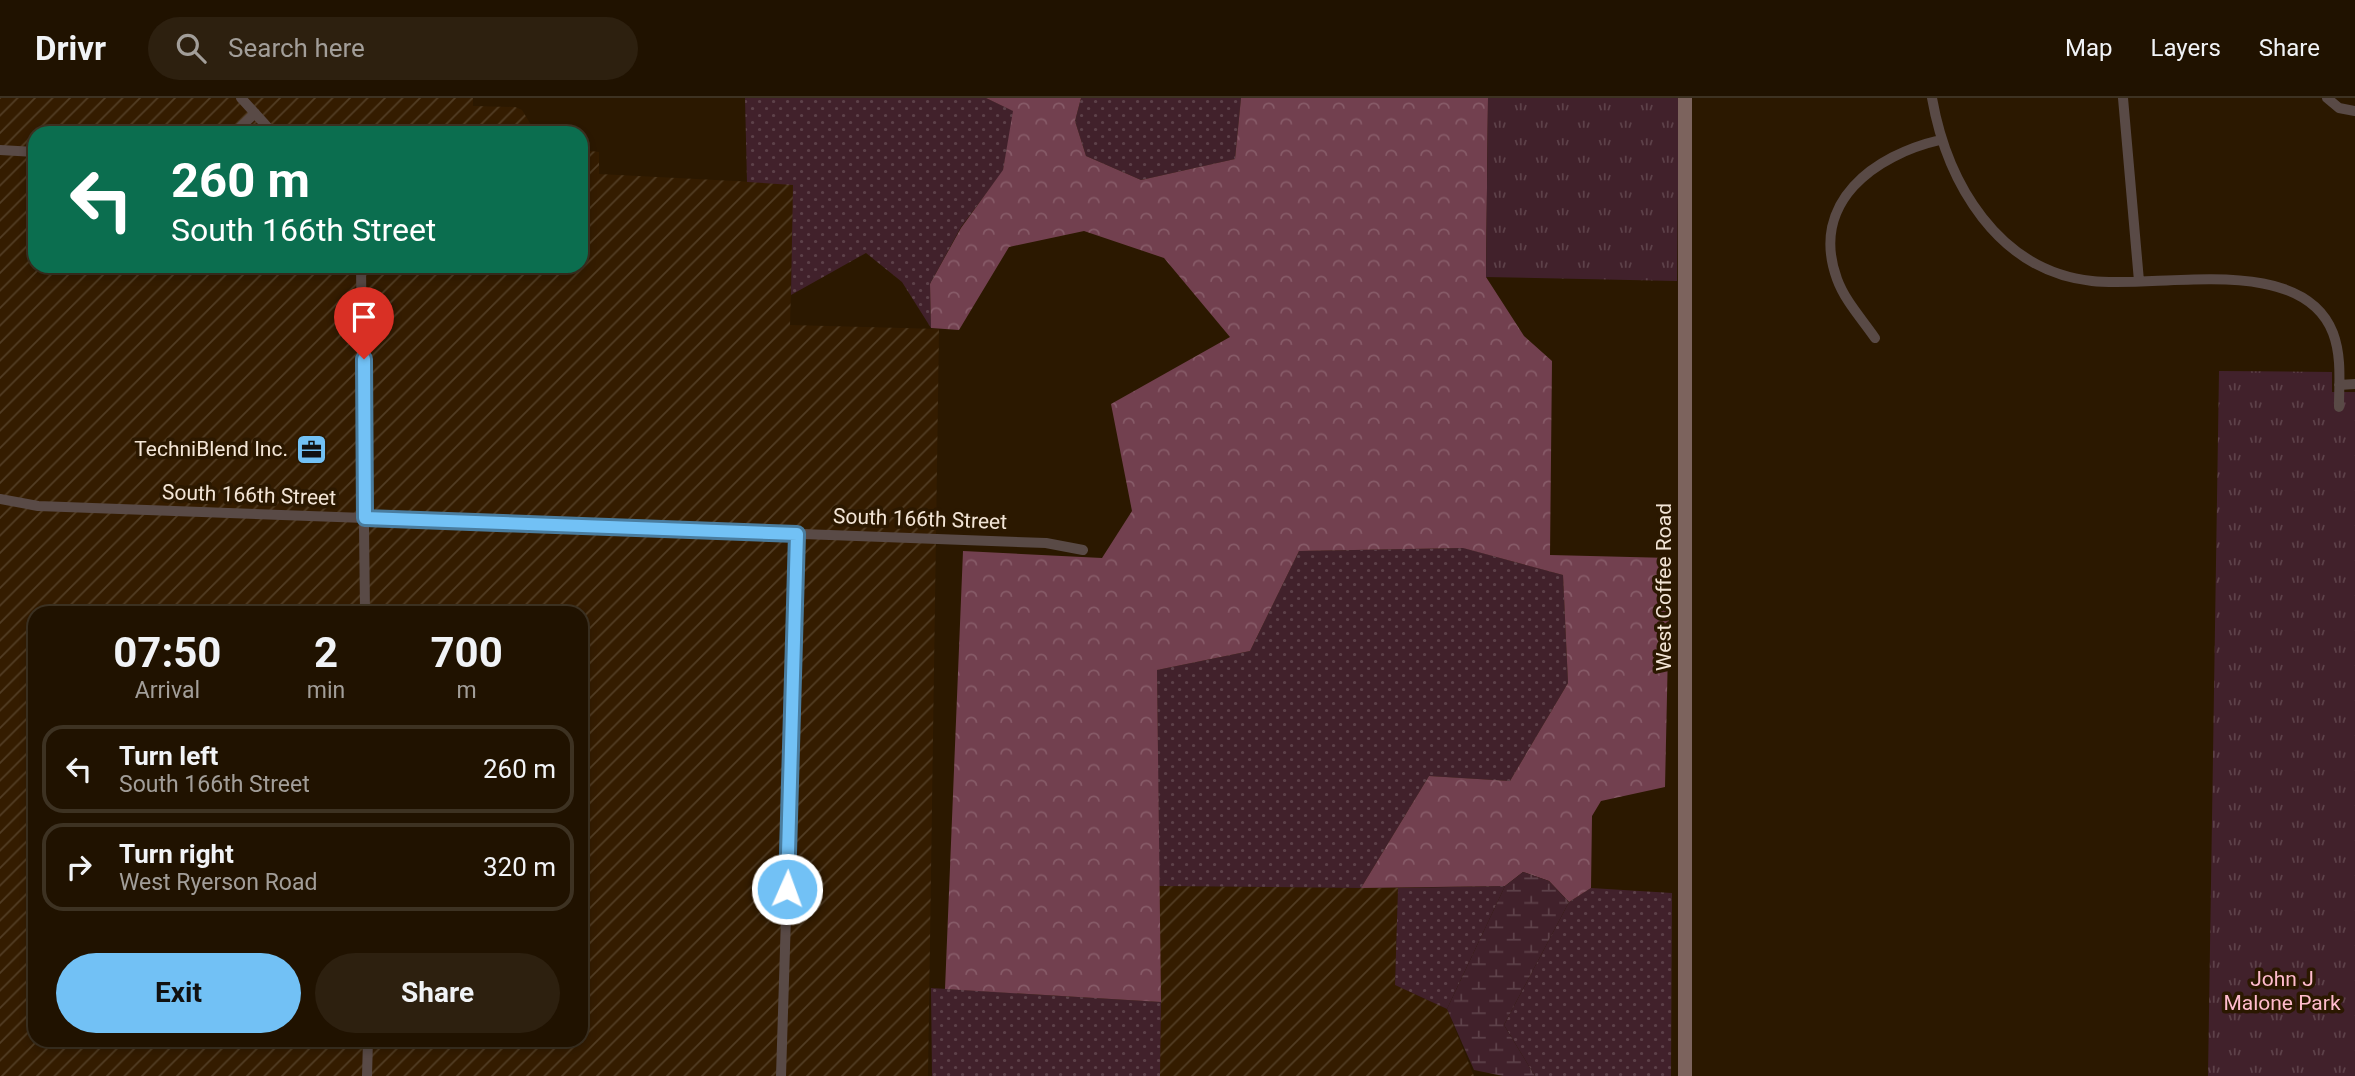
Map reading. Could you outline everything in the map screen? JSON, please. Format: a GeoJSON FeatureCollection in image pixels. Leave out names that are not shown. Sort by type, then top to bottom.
{"type":"FeatureCollection","features":[{"type":"Feature","properties":{"kind":"street"},"geometry":{"type":"LineString","coordinates":[[241,98],[267,126]]}},
{"type":"Feature","properties":{"kind":"street","name":"West Coffee Road"},"geometry":{"type":"LineString","coordinates":[[1685,98],[1685,1076]]}},
{"type":"Feature","properties":{"kind":"street"},"geometry":{"type":"LineString","coordinates":[[1932,98],[1940,140],[1948,163],[1971,203],[1989,226],[2014,250],[2041,266],[2080,279],[2255,282],[2278,286],[2297,294],[2318,310],[2333,334],[2339,363],[2339,407]]}},
{"type":"Feature","properties":{"kind":"street"},"geometry":{"type":"LineString","coordinates":[[2123,98],[2139,281]]}},
{"type":"Feature","properties":{"kind":"street"},"geometry":{"type":"LineString","coordinates":[[2327,98],[2339,108],[2355,111]]}},
{"type":"Feature","properties":{"kind":"street"},"geometry":{"type":"LineString","coordinates":[[241,126],[255,113]]}},
{"type":"Feature","properties":{"kind":"street"},"geometry":{"type":"LineString","coordinates":[[1875,338],[1845,298],[1837,281],[1831,252],[1833,226],[1847,194],[1875,165],[1897,153],[1940,140]]}},
{"type":"Feature","properties":{"kind":"street"},"geometry":{"type":"LineString","coordinates":[[0,150],[28,152]]}},
{"type":"Feature","properties":{"kind":"street"},"geometry":{"type":"LineString","coordinates":[[361,273],[365,606]]}},
{"type":"Feature","properties":{"kind":"street"},"geometry":{"type":"LineString","coordinates":[[2339,385],[2355,384]]}},
{"type":"Feature","properties":{"kind":"street","name":"South 166th Street"},"geometry":{"type":"LineString","coordinates":[[0,499],[52,507],[1046,543],[1083,550]]}},
{"type":"Feature","properties":{"kind":"street"},"geometry":{"type":"LineString","coordinates":[[781,1076],[797,534]]}},
{"type":"Feature","properties":{"kind":"street"},"geometry":{"type":"LineString","coordinates":[[367,1076],[368,1047]]}},
{"type":"Feature","properties":{"kind":"shaded area"},"geometry":{"type":"Polygon","coordinates":[[[0,98],[473,98],[473,106],[515,107],[522,110],[532,126],[28,126],[28,273],[588,273],[588,151],[599,152],[599,174],[794,184],[790,325],[939,329],[928,1076],[0,1076],[0,98]]]}},
{"type":"Feature","properties":{"kind":"shaded area"},"geometry":{"type":"Polygon","coordinates":[[[1159,886],[1398,888],[1395,985],[1447,1009],[1474,1076],[1160,1076],[1159,886]]]}},
{"type":"Feature","properties":{"kind":"green space"},"geometry":{"type":"Polygon","coordinates":[[[745,98],[986,98],[1014,111],[1003,171],[961,227],[930,284],[931,328],[902,282],[866,253],[791,295],[793,185],[747,182],[745,98]]]}},
{"type":"Feature","properties":{"kind":"green space"},"geometry":{"type":"Polygon","coordinates":[[[986,98],[1081,98],[1075,121],[1086,156],[1141,180],[1235,159],[1241,98],[1488,98],[1486,277],[1524,336],[1552,361],[1550,555],[1670,558],[1665,787],[1601,801],[1592,816],[1591,888],[1569,902],[1549,881],[1523,872],[1505,886],[1361,888],[1429,776],[1510,781],[1568,683],[1563,575],[1463,548],[1299,551],[1250,651],[1157,670],[1161,1002],[945,989],[963,551],[1102,558],[1132,511],[1111,404],[1230,337],[1164,258],[1084,231],[1009,247],[959,330],[931,328],[930,284],[961,228],[1003,170],[1013,111],[986,98]]]}},
{"type":"Feature","properties":{"kind":"green space"},"geometry":{"type":"Polygon","coordinates":[[[1081,98],[1241,98],[1235,159],[1141,180],[1086,156],[1075,121],[1081,98]]]}},
{"type":"Feature","properties":{"kind":"green space"},"geometry":{"type":"Polygon","coordinates":[[[1488,98],[1679,98],[1677,281],[1486,277],[1488,98]]]}},
{"type":"Feature","properties":{"kind":"green space","name":"John J Malone Park"},"geometry":{"type":"Polygon","coordinates":[[[2219,371],[2332,372],[2332,392],[2355,392],[2355,1076],[2208,1076],[2219,371]]]}},
{"type":"Feature","properties":{"kind":"green space"},"geometry":{"type":"Polygon","coordinates":[[[1464,548],[1563,575],[1568,683],[1510,781],[1429,776],[1361,888],[1159,886],[1157,670],[1250,651],[1299,551],[1464,548]]]}},
{"type":"Feature","properties":{"kind":"green space"},"geometry":{"type":"Polygon","coordinates":[[[1523,872],[1549,881],[1569,902],[1504,1025],[1535,1076],[1503,1076],[1474,1070],[1447,1009],[1505,886],[1523,872]]]}},
{"type":"Feature","properties":{"kind":"green space"},"geometry":{"type":"Polygon","coordinates":[[[1505,886],[1447,1009],[1395,985],[1398,888],[1505,886]]]}},
{"type":"Feature","properties":{"kind":"green space"},"geometry":{"type":"Polygon","coordinates":[[[1591,888],[1672,893],[1671,1076],[1535,1076],[1504,1025],[1569,902],[1591,888]]]}},
{"type":"Feature","properties":{"kind":"green space"},"geometry":{"type":"Polygon","coordinates":[[[931,988],[1161,1002],[1160,1076],[932,1076],[931,988]]]}},
{"type":"Feature","properties":{"kind":"place","name":"TechniBlend Inc."},"geometry":{"type":"Point","coordinates":[311,449]}},
{"type":"Feature","properties":{"kind":"route"},"geometry":{"type":"LineString","coordinates":[[364,359],[365,518],[797,534],[787,889]]}}]}
